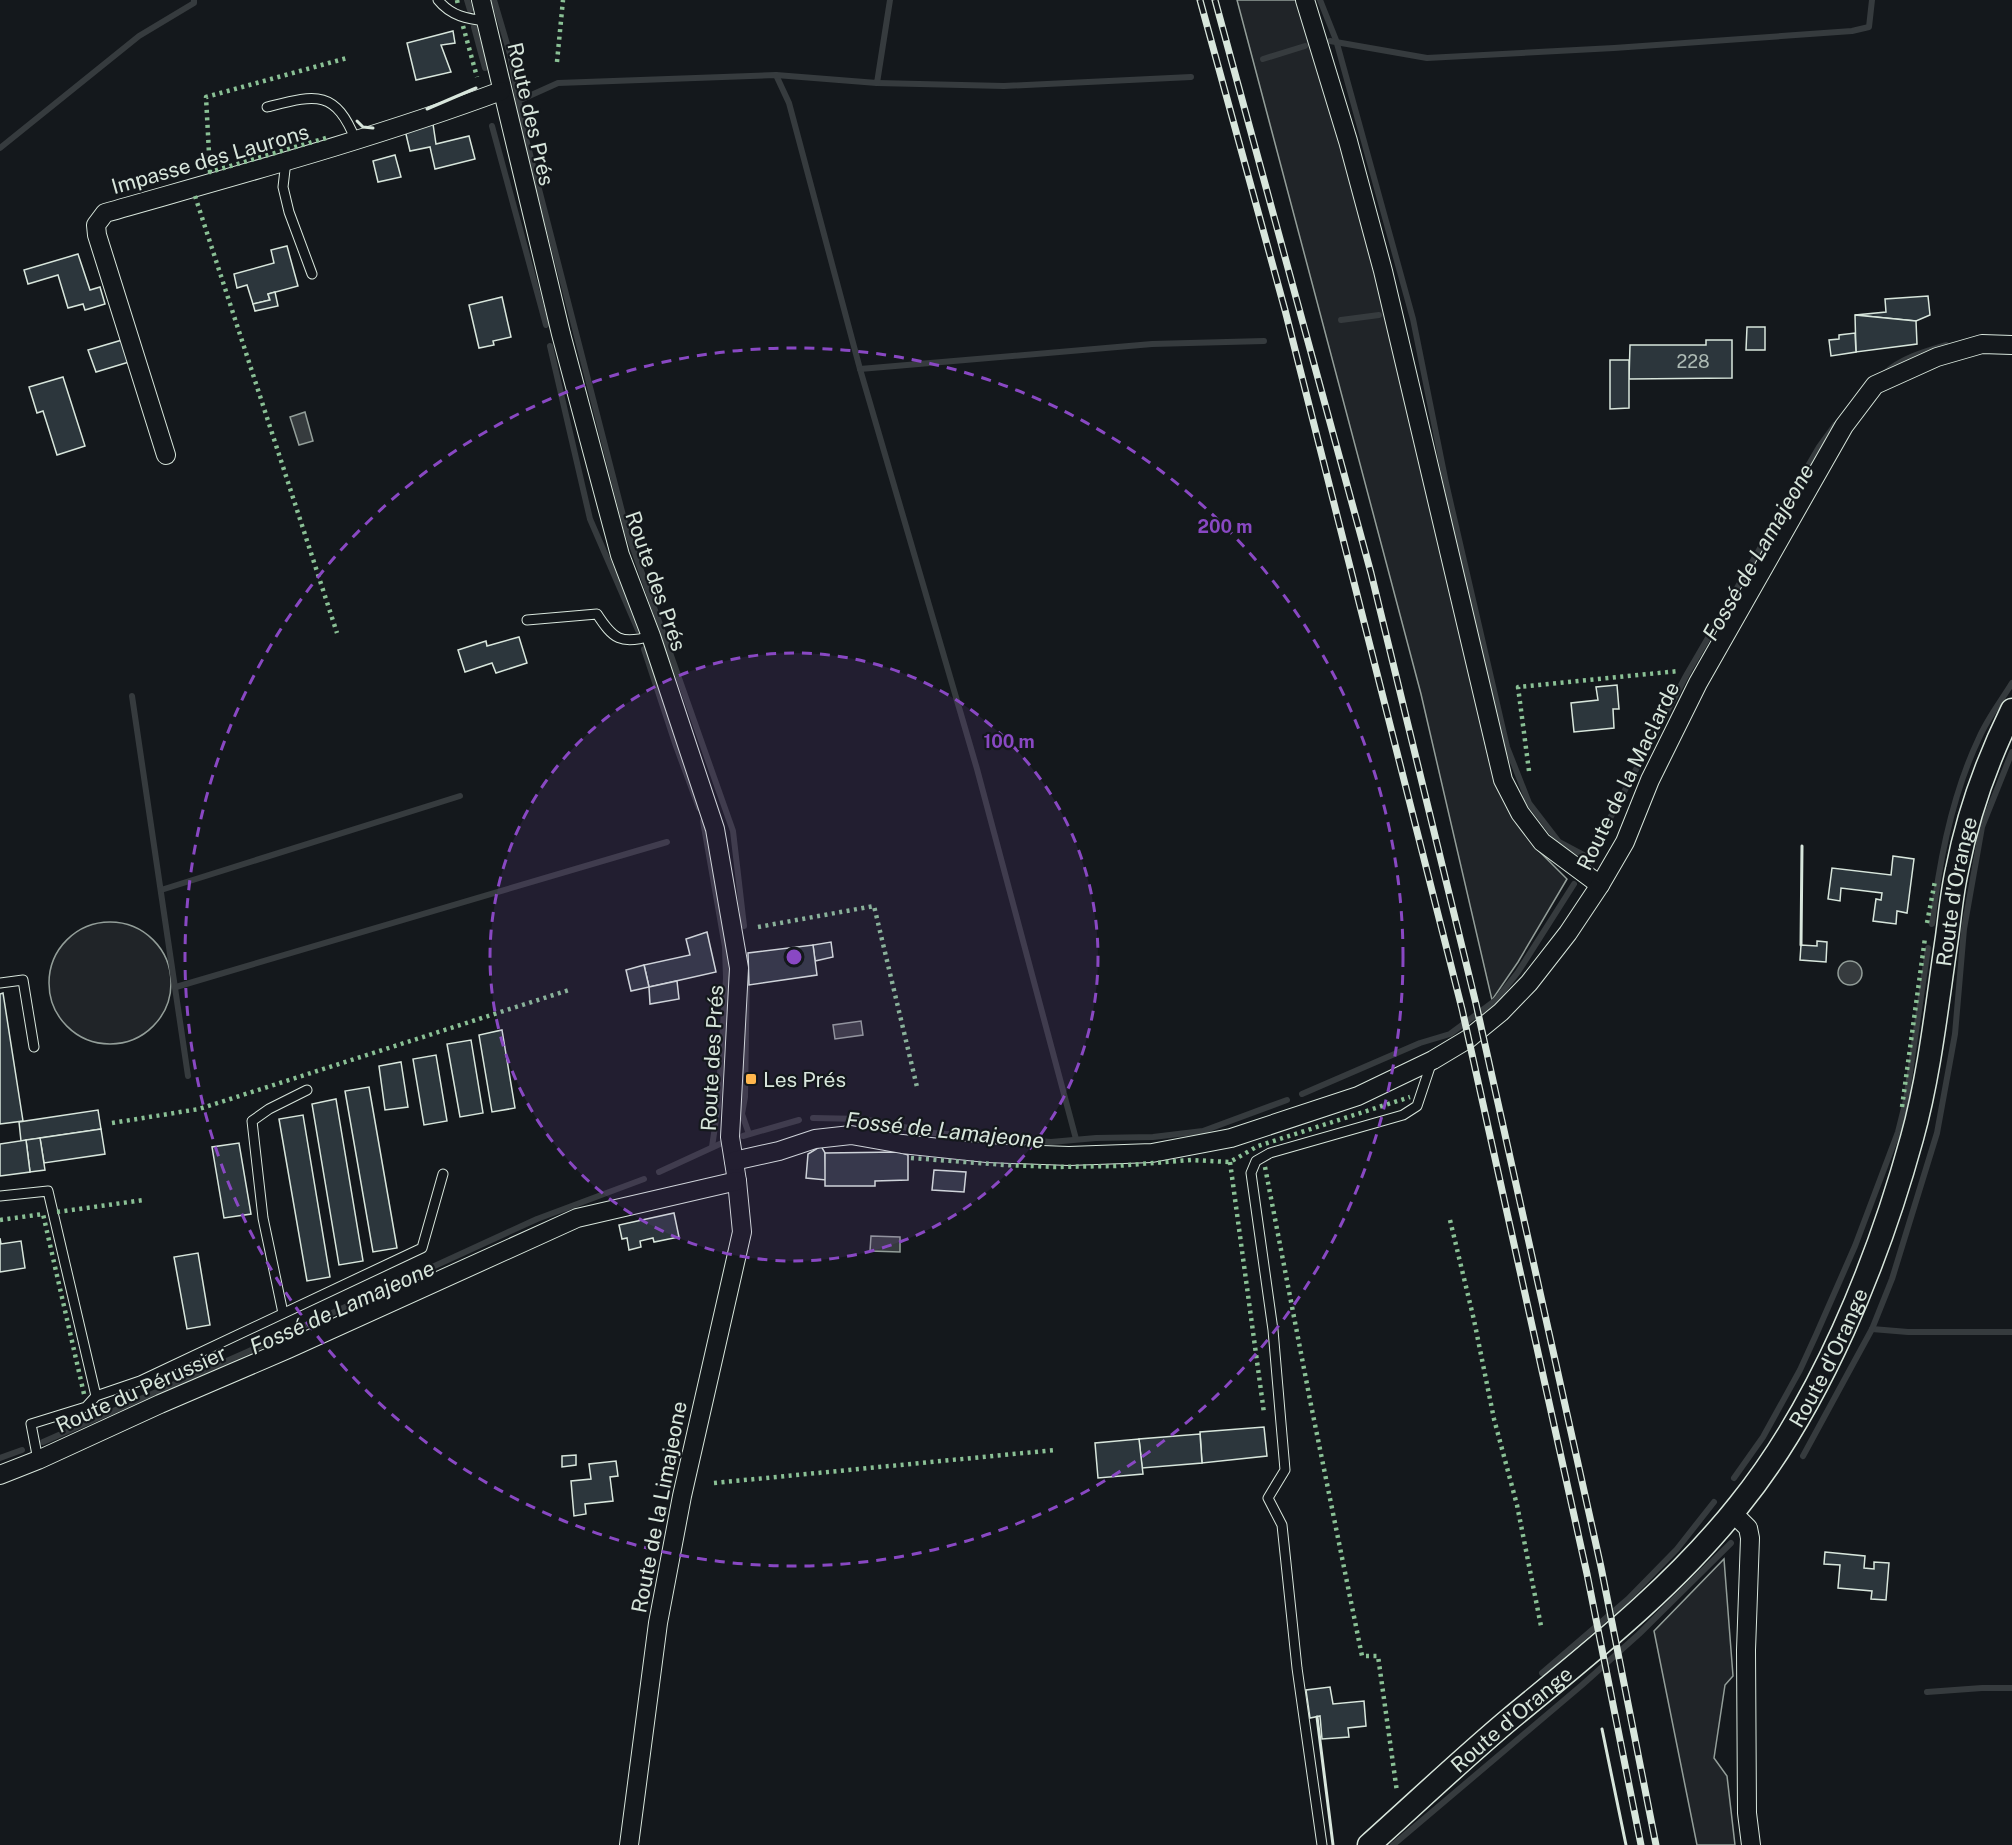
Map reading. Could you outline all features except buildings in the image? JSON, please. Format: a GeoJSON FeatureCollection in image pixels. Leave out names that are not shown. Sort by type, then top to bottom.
{"type":"FeatureCollection","features":[{"type":"Feature","properties":{"kind":"street","name":"Route des Prés"},"geometry":{"type":"LineString","coordinates":[[481,0],[561,334],[620,555],[651,636],[715,829],[739,968],[730,1137],[737,1181]]}},
{"type":"Feature","properties":{"kind":"street"},"geometry":{"type":"LineString","coordinates":[[1305,0],[1348,141],[1383,271],[1503,780],[1520,813],[1542,842],[1578,871],[1600,885]]}},
{"type":"Feature","properties":{"kind":"street","name":"Impasse des Laurons"},"geometry":{"type":"LineString","coordinates":[[166,455],[97,235],[96,225],[105,213],[356,141],[501,91]]}},
{"type":"Feature","properties":{"kind":"street","name":"Route de la Maclarde"},"geometry":{"type":"LineString","coordinates":[[734,1161],[779,1151],[815,1139],[851,1135],[902,1144],[987,1153],[1069,1156],[1152,1153],[1231,1138],[1359,1096],[1433,1060],[1468,1039],[1501,1012],[1529,983],[1568,933],[1600,885],[1625,842],[1650,780],[1698,683],[1844,426],[1875,386],[1930,359],[1982,344],[2012,345]]}},
{"type":"Feature","properties":{"kind":"street","name":"Route d'Orange"},"geometry":{"type":"LineString","coordinates":[[1369,1845],[1509,1720],[1594,1652],[1685,1566],[1733,1513],[1766,1471],[1824,1369],[1855,1302],[1883,1232],[1912,1136],[1928,1064],[1956,872],[1971,807],[1993,750],[2012,710]]}},
{"type":"Feature","properties":{"kind":"street","name":"Route du Pérussier"},"geometry":{"type":"LineString","coordinates":[[0,1475],[39,1460],[578,1218],[737,1181]]}},
{"type":"Feature","properties":{"kind":"street","name":"Route de la Limajeone"},"geometry":{"type":"LineString","coordinates":[[629,1845],[658,1623],[680,1508],[742,1232],[737,1181]]}},
{"type":"Feature","properties":{"kind":"street"},"geometry":{"type":"LineString","coordinates":[[1733,1513],[1748,1528],[1750,1538],[1746,1650],[1747,1814],[1751,1845]]}},
{"type":"Feature","properties":{"kind":"lane"},"geometry":{"type":"LineString","coordinates":[[438,0],[444,7],[464,19],[487,21]]}},
{"type":"Feature","properties":{"kind":"lane"},"geometry":{"type":"LineString","coordinates":[[267,107],[308,97],[329,101],[349,123],[356,141]]}},
{"type":"Feature","properties":{"kind":"lane"},"geometry":{"type":"LineString","coordinates":[[286,161],[283,187],[289,212],[312,274]]}},
{"type":"Feature","properties":{"kind":"lane"},"geometry":{"type":"LineString","coordinates":[[527,620],[597,614],[610,634],[633,642],[651,636]]}},
{"type":"Feature","properties":{"kind":"lane"},"geometry":{"type":"LineString","coordinates":[[0,983],[23,980],[34,1047]]}},
{"type":"Feature","properties":{"kind":"lane"},"geometry":{"type":"LineString","coordinates":[[1322,1845],[1297,1668],[1282,1526],[1268,1498],[1285,1470],[1272,1330],[1251,1173],[1256,1161],[1270,1153],[1403,1115],[1417,1106],[1433,1060]]}},
{"type":"Feature","properties":{"kind":"lane"},"geometry":{"type":"LineString","coordinates":[[283,1313],[262,1218],[252,1121],[269,1109],[307,1090]]}},
{"type":"Feature","properties":{"kind":"lane"},"geometry":{"type":"LineString","coordinates":[[39,1460],[32,1424],[86,1407],[96,1396],[140,1381],[422,1248],[443,1173]]}},
{"type":"Feature","properties":{"kind":"lane"},"geometry":{"type":"LineString","coordinates":[[0,1196],[48,1191],[96,1396]]}},
{"type":"Feature","properties":{"kind":"shaded area"},"geometry":{"type":"Polygon","coordinates":[[[1237,0],[1299,0],[1358,201],[1487,751],[1507,801],[1538,850],[1567,879],[1518,962],[1492,1000],[1421,694],[1237,0]]]}},
{"type":"Feature","properties":{"kind":"shaded area"},"geometry":{"type":"Polygon","coordinates":[[[305,412],[313,441],[299,445],[290,417],[305,412]]]}},
{"type":"Feature","properties":{"kind":"shaded area"},"geometry":{"type":"Polygon","coordinates":[[[110,922],[133,927],[144,932],[153,940],[161,949],[166,960],[171,983],[166,1006],[161,1017],[153,1026],[144,1034],[133,1039],[110,1044],[87,1039],[76,1034],[67,1026],[59,1017],[54,1006],[49,983],[54,960],[59,949],[67,940],[76,932],[87,927],[110,922]]]}},
{"type":"Feature","properties":{"kind":"shaded area"},"geometry":{"type":"Polygon","coordinates":[[[1850,961],[1859,964],[1862,973],[1859,982],[1850,985],[1841,982],[1838,973],[1841,964],[1850,961]]]}},
{"type":"Feature","properties":{"kind":"shaded area"},"geometry":{"type":"Polygon","coordinates":[[[861,1021],[863,1035],[835,1039],[833,1025],[861,1021]]]}},
{"type":"Feature","properties":{"kind":"shaded area"},"geometry":{"type":"Polygon","coordinates":[[[871,1236],[900,1237],[900,1252],[870,1251],[871,1236]]]}},
{"type":"Feature","properties":{"kind":"shaded area"},"geometry":{"type":"Polygon","coordinates":[[[1724,1559],[1733,1676],[1725,1685],[1714,1758],[1727,1776],[1735,1845],[1697,1845],[1654,1631],[1724,1559]]]}},
{"type":"Feature","properties":{"kind":"waterway"},"geometry":{"type":"LineString","coordinates":[[0,148],[139,36],[194,3],[194,0]]}},
{"type":"Feature","properties":{"kind":"waterway"},"geometry":{"type":"LineString","coordinates":[[467,0],[470,10]]}},
{"type":"Feature","properties":{"kind":"waterway"},"geometry":{"type":"LineString","coordinates":[[494,0],[510,54],[523,127],[627,531],[733,831],[744,926]]}},
{"type":"Feature","properties":{"kind":"waterway"},"geometry":{"type":"LineString","coordinates":[[518,101],[558,83],[776,75],[877,83],[890,0]]}},
{"type":"Feature","properties":{"kind":"waterway"},"geometry":{"type":"LineString","coordinates":[[1320,0],[1336,40],[1413,319],[1446,483],[1507,747],[1529,803],[1559,842],[1589,858]]}},
{"type":"Feature","properties":{"kind":"waterway"},"geometry":{"type":"LineString","coordinates":[[1330,41],[1427,58],[1614,48],[1852,31],[1869,27],[1872,0]]}},
{"type":"Feature","properties":{"kind":"waterway"},"geometry":{"type":"LineString","coordinates":[[474,27],[485,68]]}},
{"type":"Feature","properties":{"kind":"waterway"},"geometry":{"type":"LineString","coordinates":[[1263,59],[1305,46]]}},
{"type":"Feature","properties":{"kind":"waterway"},"geometry":{"type":"LineString","coordinates":[[776,75],[789,103],[860,369],[977,769],[1076,1139]]}},
{"type":"Feature","properties":{"kind":"waterway"},"geometry":{"type":"LineString","coordinates":[[877,83],[1004,86],[1191,77]]}},
{"type":"Feature","properties":{"kind":"waterway"},"geometry":{"type":"LineString","coordinates":[[492,126],[546,325]]}},
{"type":"Feature","properties":{"kind":"waterway"},"geometry":{"type":"LineString","coordinates":[[1341,320],[1379,315]]}},
{"type":"Feature","properties":{"kind":"waterway"},"geometry":{"type":"LineString","coordinates":[[860,369],[1152,344],[1264,341]]}},
{"type":"Feature","properties":{"kind":"waterway","name":"Fossé de Lamajeone"},"geometry":{"type":"LineString","coordinates":[[1885,373],[1906,359],[1946,345]]}},
{"type":"Feature","properties":{"kind":"waterway"},"geometry":{"type":"LineString","coordinates":[[550,346],[590,519],[638,630]]}},
{"type":"Feature","properties":{"kind":"waterway","name":"Fossé de Lamajeone"},"geometry":{"type":"LineString","coordinates":[[1586,863],[1687,674],[1819,447],[1835,425]]}},
{"type":"Feature","properties":{"kind":"waterway"},"geometry":{"type":"LineString","coordinates":[[644,649],[699,808]]}},
{"type":"Feature","properties":{"kind":"waterway"},"geometry":{"type":"LineString","coordinates":[[1932,924],[1938,876],[1961,782],[1982,731],[2012,683]]}},
{"type":"Feature","properties":{"kind":"waterway"},"geometry":{"type":"LineString","coordinates":[[132,696],[188,1076]]}},
{"type":"Feature","properties":{"kind":"waterway"},"geometry":{"type":"LineString","coordinates":[[1803,1456],[1872,1329],[1892,1279],[1937,1133],[1955,1034],[1964,929],[1982,827],[2012,752]]}},
{"type":"Feature","properties":{"kind":"waterway"},"geometry":{"type":"LineString","coordinates":[[161,890],[460,796]]}},
{"type":"Feature","properties":{"kind":"waterway"},"geometry":{"type":"LineString","coordinates":[[703,821],[725,947],[726,978],[718,1106],[712,1147]]}},
{"type":"Feature","properties":{"kind":"waterway"},"geometry":{"type":"LineString","coordinates":[[176,987],[667,842]]}},
{"type":"Feature","properties":{"kind":"waterway","name":"Fossé de Lamajeone"},"geometry":{"type":"LineString","coordinates":[[1302,1094],[1420,1043],[1450,1034],[1496,1000],[1518,972],[1574,884]]}},
{"type":"Feature","properties":{"kind":"waterway"},"geometry":{"type":"LineString","coordinates":[[1734,1478],[1763,1437],[1800,1370],[1855,1246],[1898,1132],[1906,1100],[1928,948]]}},
{"type":"Feature","properties":{"kind":"waterway"},"geometry":{"type":"LineString","coordinates":[[747,971],[745,1097],[742,1114],[749,1134]]}},
{"type":"Feature","properties":{"kind":"waterway","name":"Fossé de Lamajeone"},"geometry":{"type":"LineString","coordinates":[[813,1118],[863,1119],[934,1133],[1051,1142],[1153,1137],[1203,1131],[1287,1100]]}},
{"type":"Feature","properties":{"kind":"waterway","name":"Fossé de Lamajeone"},"geometry":{"type":"LineString","coordinates":[[743,1136],[799,1120]]}},
{"type":"Feature","properties":{"kind":"waterway","name":"Fossé de Lamajeone"},"geometry":{"type":"LineString","coordinates":[[659,1172],[722,1143]]}},
{"type":"Feature","properties":{"kind":"waterway","name":"Fossé de Lamajeone"},"geometry":{"type":"LineString","coordinates":[[43,1442],[247,1352],[537,1219],[644,1179]]}},
{"type":"Feature","properties":{"kind":"waterway"},"geometry":{"type":"LineString","coordinates":[[1872,1329],[1908,1332],[2012,1332]]}},
{"type":"Feature","properties":{"kind":"waterway","name":"Fossé de Lamajeone"},"geometry":{"type":"LineString","coordinates":[[0,1458],[22,1450]]}},
{"type":"Feature","properties":{"kind":"waterway"},"geometry":{"type":"LineString","coordinates":[[1542,1673],[1628,1599],[1677,1549],[1714,1502]]}},
{"type":"Feature","properties":{"kind":"waterway"},"geometry":{"type":"LineString","coordinates":[[1393,1845],[1582,1685],[1639,1634],[1731,1543]]}},
{"type":"Feature","properties":{"kind":"waterway"},"geometry":{"type":"LineString","coordinates":[[1927,1692],[2012,1688]]}},
{"type":"Feature","properties":{"kind":"railway"},"geometry":{"type":"LineString","coordinates":[[1200,0],[1285,310],[1462,1009],[1587,1574],[1641,1845]]}},
{"type":"Feature","properties":{"kind":"railway"},"geometry":{"type":"LineString","coordinates":[[1215,0],[1371,573],[1476,1004],[1601,1567],[1656,1845]]}},
{"type":"Feature","properties":{"kind":"hedge"},"geometry":{"type":"LineString","coordinates":[[457,0],[458,5]]}},
{"type":"Feature","properties":{"kind":"hedge"},"geometry":{"type":"LineString","coordinates":[[557,62],[563,0]]}},
{"type":"Feature","properties":{"kind":"hedge"},"geometry":{"type":"LineString","coordinates":[[463,26],[477,77]]}},
{"type":"Feature","properties":{"kind":"hedge"},"geometry":{"type":"LineString","coordinates":[[326,138],[210,172],[206,97],[347,58]]}},
{"type":"Feature","properties":{"kind":"hedge"},"geometry":{"type":"LineString","coordinates":[[195,196],[337,633]]}},
{"type":"Feature","properties":{"kind":"hedge"},"geometry":{"type":"LineString","coordinates":[[1529,771],[1518,687],[1679,671]]}},
{"type":"Feature","properties":{"kind":"hedge"},"geometry":{"type":"LineString","coordinates":[[1927,923],[1935,881]]}},
{"type":"Feature","properties":{"kind":"hedge"},"geometry":{"type":"LineString","coordinates":[[758,927],[874,906],[917,1087]]}},
{"type":"Feature","properties":{"kind":"hedge"},"geometry":{"type":"LineString","coordinates":[[1902,1107],[1925,938]]}},
{"type":"Feature","properties":{"kind":"hedge"},"geometry":{"type":"LineString","coordinates":[[112,1123],[199,1109],[569,990]]}},
{"type":"Feature","properties":{"kind":"hedge"},"geometry":{"type":"LineString","coordinates":[[911,1158],[1056,1167],[1116,1166],[1191,1160],[1230,1162],[1258,1146],[1410,1097]]}},
{"type":"Feature","properties":{"kind":"hedge"},"geometry":{"type":"LineString","coordinates":[[1230,1162],[1264,1413]]}},
{"type":"Feature","properties":{"kind":"hedge"},"geometry":{"type":"LineString","coordinates":[[1265,1167],[1362,1656],[1378,1656],[1397,1792]]}},
{"type":"Feature","properties":{"kind":"hedge"},"geometry":{"type":"LineString","coordinates":[[57,1212],[144,1200]]}},
{"type":"Feature","properties":{"kind":"hedge"},"geometry":{"type":"LineString","coordinates":[[0,1220],[43,1214],[84,1394]]}},
{"type":"Feature","properties":{"kind":"hedge"},"geometry":{"type":"LineString","coordinates":[[1450,1220],[1474,1320],[1494,1419],[1517,1505],[1541,1626]]}},
{"type":"Feature","properties":{"kind":"hedge"},"geometry":{"type":"LineString","coordinates":[[714,1483],[1055,1450]]}},
{"type":"Feature","properties":{"kind":"wall"},"geometry":{"type":"LineString","coordinates":[[427,109],[476,88]]}},
{"type":"Feature","properties":{"kind":"wall"},"geometry":{"type":"LineString","coordinates":[[357,121],[363,127],[373,128]]}},
{"type":"Feature","properties":{"kind":"wall"},"geometry":{"type":"LineString","coordinates":[[1801,945],[1802,846]]}},
{"type":"Feature","properties":{"kind":"wall"},"geometry":{"type":"LineString","coordinates":[[1317,1717],[1333,1845]]}},
{"type":"Feature","properties":{"kind":"wall"},"geometry":{"type":"LineString","coordinates":[[1602,1729],[1626,1845]]}},
{"type":"Feature","properties":{"kind":"place","name":"Les Prés"},"geometry":{"type":"Point","coordinates":[751,1079]}}]}
